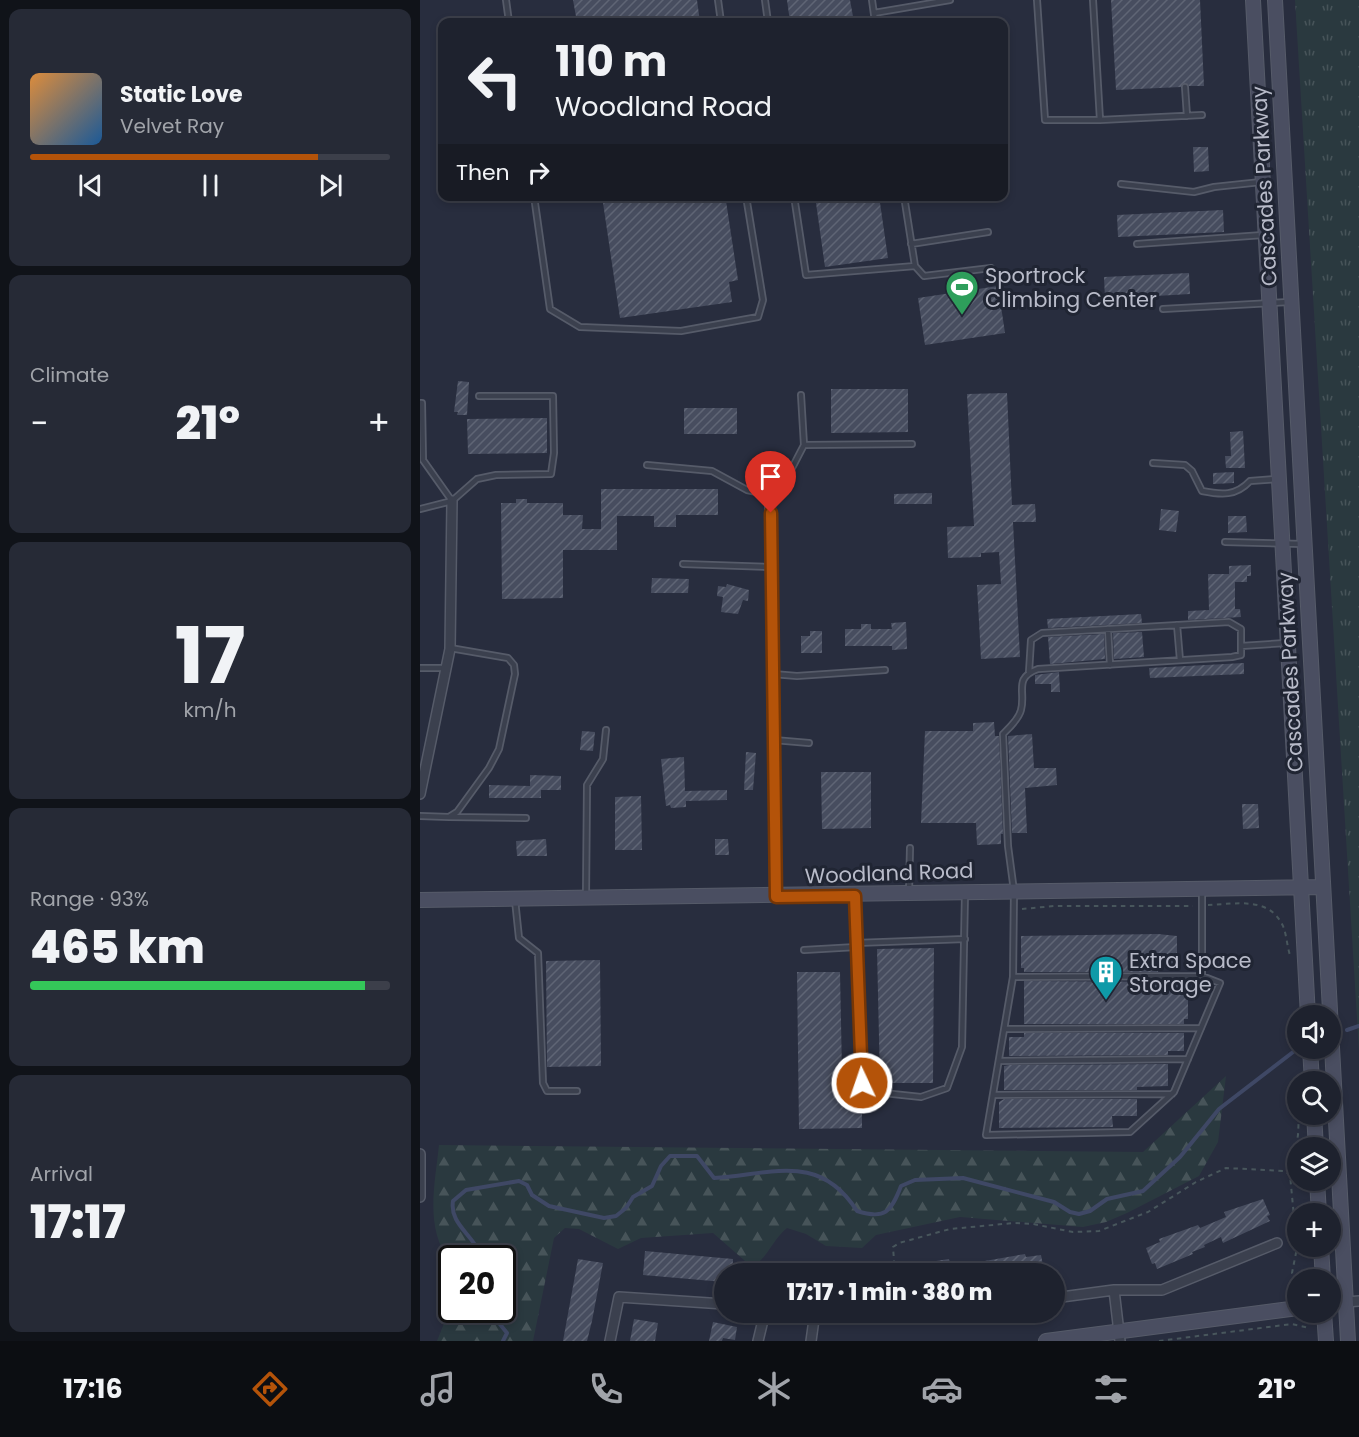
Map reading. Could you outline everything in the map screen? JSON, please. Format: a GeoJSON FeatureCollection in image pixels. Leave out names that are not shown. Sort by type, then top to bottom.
{"type":"FeatureCollection","features":[{"type":"Feature","properties":{"kind":"main road","name":"Cascades Parkway"},"geometry":{"type":"LineString","coordinates":[[1253,0],[1307,1005]]}},
{"type":"Feature","properties":{"kind":"main road","name":"Cascades Parkway"},"geometry":{"type":"LineString","coordinates":[[1275,0],[1322,887],[1352,1302],[1348,1341]]}},
{"type":"Feature","properties":{"kind":"main road","name":"Woodland Road"},"geometry":{"type":"LineString","coordinates":[[420,900],[855,896],[909,895],[965,890],[1322,887]]}},
{"type":"Feature","properties":{"kind":"main road"},"geometry":{"type":"LineString","coordinates":[[1046,1341],[1119,1336],[1287,1310]]}},
{"type":"Feature","properties":{"kind":"main road"},"geometry":{"type":"LineString","coordinates":[[1325,1323],[1326,1341]]}},
{"type":"Feature","properties":{"kind":"street"},"geometry":{"type":"LineString","coordinates":[[770,495],[776,897]]}},
{"type":"Feature","properties":{"kind":"street"},"geometry":{"type":"LineString","coordinates":[[420,794],[423,751],[447,668],[450,648],[452,501]]}},
{"type":"Feature","properties":{"kind":"street"},"geometry":{"type":"LineString","coordinates":[[420,1154],[420,1197]]}},
{"type":"Feature","properties":{"kind":"street"},"geometry":{"type":"LineString","coordinates":[[1065,1297],[1114,1290],[1147,1291],[1178,1285],[1277,1243]]}},
{"type":"Feature","properties":{"kind":"street"},"geometry":{"type":"LineString","coordinates":[[1114,1290],[1119,1336]]}},
{"type":"Feature","properties":{"kind":"street"},"geometry":{"type":"LineString","coordinates":[[610,1341],[620,1297],[714,1303]]}},
{"type":"Feature","properties":{"kind":"street"},"geometry":{"type":"LineString","coordinates":[[758,1341],[762,1323]]}},
{"type":"Feature","properties":{"kind":"street"},"geometry":{"type":"LineString","coordinates":[[812,1341],[815,1323]]}},
{"type":"Feature","properties":{"kind":"lane"},"geometry":{"type":"LineString","coordinates":[[506,0],[508,18]]}},
{"type":"Feature","properties":{"kind":"lane"},"geometry":{"type":"LineString","coordinates":[[718,0],[720,18]]}},
{"type":"Feature","properties":{"kind":"lane"},"geometry":{"type":"LineString","coordinates":[[765,0],[767,18]]}},
{"type":"Feature","properties":{"kind":"lane"},"geometry":{"type":"LineString","coordinates":[[872,0],[875,18]]}},
{"type":"Feature","properties":{"kind":"lane"},"geometry":{"type":"LineString","coordinates":[[874,13],[950,0]]}},
{"type":"Feature","properties":{"kind":"lane"},"geometry":{"type":"LineString","coordinates":[[1037,0],[1045,120],[1202,115]]}},
{"type":"Feature","properties":{"kind":"lane"},"geometry":{"type":"LineString","coordinates":[[1093,0],[1100,120]]}},
{"type":"Feature","properties":{"kind":"lane"},"geometry":{"type":"LineString","coordinates":[[1185,87],[1187,116]]}},
{"type":"Feature","properties":{"kind":"lane"},"geometry":{"type":"LineString","coordinates":[[1121,184],[1194,192],[1214,187],[1264,182]]}},
{"type":"Feature","properties":{"kind":"lane"},"geometry":{"type":"LineString","coordinates":[[535,201],[550,309],[580,327],[681,331],[758,317],[763,300],[747,201]]}},
{"type":"Feature","properties":{"kind":"lane"},"geometry":{"type":"LineString","coordinates":[[795,201],[806,275],[915,266]]}},
{"type":"Feature","properties":{"kind":"lane"},"geometry":{"type":"LineString","coordinates":[[905,201],[915,266],[924,276],[991,268]]}},
{"type":"Feature","properties":{"kind":"lane"},"geometry":{"type":"LineString","coordinates":[[911,244],[988,232]]}},
{"type":"Feature","properties":{"kind":"lane"},"geometry":{"type":"LineString","coordinates":[[1137,244],[1266,235]]}},
{"type":"Feature","properties":{"kind":"lane"},"geometry":{"type":"LineString","coordinates":[[1163,309],[1292,301]]}},
{"type":"Feature","properties":{"kind":"lane"},"geometry":{"type":"LineString","coordinates":[[647,465],[712,471],[747,490],[770,495],[791,470],[804,445],[801,395]]}},
{"type":"Feature","properties":{"kind":"lane"},"geometry":{"type":"LineString","coordinates":[[420,509],[452,501],[477,479],[496,475],[551,474],[555,453],[553,396],[479,396]]}},
{"type":"Feature","properties":{"kind":"lane"},"geometry":{"type":"LineString","coordinates":[[420,403],[423,403],[423,460],[452,501]]}},
{"type":"Feature","properties":{"kind":"lane"},"geometry":{"type":"LineString","coordinates":[[804,445],[912,444]]}},
{"type":"Feature","properties":{"kind":"lane"},"geometry":{"type":"LineString","coordinates":[[1153,464],[1185,465],[1192,471],[1202,491],[1214,494],[1240,491],[1250,481],[1279,479]]}},
{"type":"Feature","properties":{"kind":"lane"},"geometry":{"type":"LineString","coordinates":[[1225,542],[1304,544]]}},
{"type":"Feature","properties":{"kind":"lane"},"geometry":{"type":"LineString","coordinates":[[683,564],[772,567]]}},
{"type":"Feature","properties":{"kind":"lane"},"geometry":{"type":"LineString","coordinates":[[1012,976],[1202,976],[1220,983],[1172,1094],[1130,1132],[986,1135],[1006,1029],[1012,976],[1014,891],[1008,846],[1003,734],[1021,711],[1021,690],[1024,677],[1029,672],[1232,657],[1241,655],[1241,629],[1229,622],[1042,633],[1031,640],[1029,672]]}},
{"type":"Feature","properties":{"kind":"lane"},"geometry":{"type":"LineString","coordinates":[[1177,625],[1180,660]]}},
{"type":"Feature","properties":{"kind":"lane"},"geometry":{"type":"LineString","coordinates":[[1108,628],[1110,665]]}},
{"type":"Feature","properties":{"kind":"lane"},"geometry":{"type":"LineString","coordinates":[[1241,646],[1288,643]]}},
{"type":"Feature","properties":{"kind":"lane"},"geometry":{"type":"LineString","coordinates":[[449,817],[464,804],[499,749],[515,674],[514,665],[508,658],[450,648]]}},
{"type":"Feature","properties":{"kind":"lane"},"geometry":{"type":"LineString","coordinates":[[420,668],[447,668]]}},
{"type":"Feature","properties":{"kind":"lane"},"geometry":{"type":"LineString","coordinates":[[773,674],[797,676],[885,670]]}},
{"type":"Feature","properties":{"kind":"lane"},"geometry":{"type":"LineString","coordinates":[[586,899],[586,785],[588,778],[600,766],[606,730]]}},
{"type":"Feature","properties":{"kind":"lane"},"geometry":{"type":"LineString","coordinates":[[774,740],[808,743]]}},
{"type":"Feature","properties":{"kind":"lane"},"geometry":{"type":"LineString","coordinates":[[420,816],[526,818]]}},
{"type":"Feature","properties":{"kind":"lane"},"geometry":{"type":"LineString","coordinates":[[909,895],[910,848]]}},
{"type":"Feature","properties":{"kind":"lane"},"geometry":{"type":"LineString","coordinates":[[1202,889],[1202,976]]}},
{"type":"Feature","properties":{"kind":"lane"},"geometry":{"type":"LineString","coordinates":[[855,896],[862,1083],[874,1092],[921,1097],[947,1088],[962,1047],[965,890]]}},
{"type":"Feature","properties":{"kind":"lane"},"geometry":{"type":"LineString","coordinates":[[515,900],[519,939],[538,953],[543,1083],[547,1091],[578,1091]]}},
{"type":"Feature","properties":{"kind":"lane"},"geometry":{"type":"LineString","coordinates":[[804,950],[964,939]]}},
{"type":"Feature","properties":{"kind":"lane"},"geometry":{"type":"LineString","coordinates":[[1006,1029],[1201,1028]]}},
{"type":"Feature","properties":{"kind":"lane"},"geometry":{"type":"LineString","coordinates":[[999,1060],[1188,1059]]}},
{"type":"Feature","properties":{"kind":"lane"},"geometry":{"type":"LineString","coordinates":[[993,1095],[1172,1094]]}},
{"type":"Feature","properties":{"kind":"path"},"geometry":{"type":"LineString","coordinates":[[1014,910],[1054,906],[1255,904],[1268,907],[1282,926],[1293,963]]}},
{"type":"Feature","properties":{"kind":"path"},"geometry":{"type":"LineString","coordinates":[[894,1263],[893,1247],[935,1233],[1014,1223],[1033,1224],[1073,1232],[1099,1231],[1148,1212],[1196,1182],[1226,1168],[1287,1173]]}},
{"type":"Feature","properties":{"kind":"path"},"geometry":{"type":"LineString","coordinates":[[1292,1191],[1297,1248],[1293,1269]]}},
{"type":"Feature","properties":{"kind":"path"},"geometry":{"type":"LineString","coordinates":[[1160,1341],[1292,1324],[1309,1328]]}},
{"type":"Feature","properties":{"kind":"green space"},"geometry":{"type":"Polygon","coordinates":[[[1295,0],[1359,0],[1359,1051],[1295,0]]]}},
{"type":"Feature","properties":{"kind":"green space"},"geometry":{"type":"Polygon","coordinates":[[[1226,1076],[1218,1142],[1199,1176],[1106,1222],[1083,1227],[960,1217],[876,1235],[862,1248],[826,1246],[806,1234],[787,1228],[757,1263],[747,1263],[713,1233],[641,1238],[618,1249],[579,1229],[565,1228],[554,1238],[533,1341],[437,1341],[444,1323],[516,1323],[516,1245],[441,1245],[437,1236],[433,1206],[439,1145],[1143,1152],[1226,1076]]]}},
{"type":"Feature","properties":{"kind":"building"},"geometry":{"type":"Polygon","coordinates":[[[573,0],[697,0],[699,18],[576,18],[573,0]]]}},
{"type":"Feature","properties":{"kind":"building"},"geometry":{"type":"Polygon","coordinates":[[[787,0],[850,0],[853,18],[789,18],[787,0]]]}},
{"type":"Feature","properties":{"kind":"building"},"geometry":{"type":"Polygon","coordinates":[[[1111,0],[1200,0],[1204,86],[1189,86],[1185,83],[1181,87],[1116,90],[1111,0]]]}},
{"type":"Feature","properties":{"kind":"building"},"geometry":{"type":"Polygon","coordinates":[[[1193,147],[1208,147],[1209,171],[1194,172],[1193,147]]]}},
{"type":"Feature","properties":{"kind":"building"},"geometry":{"type":"Polygon","coordinates":[[[603,201],[726,201],[738,280],[729,282],[732,302],[620,318],[603,201]]]}},
{"type":"Feature","properties":{"kind":"building"},"geometry":{"type":"Polygon","coordinates":[[[816,201],[880,201],[888,258],[825,267],[816,201]]]}},
{"type":"Feature","properties":{"kind":"building"},"geometry":{"type":"Polygon","coordinates":[[[1223,210],[1224,232],[1118,237],[1117,215],[1223,210]]]}},
{"type":"Feature","properties":{"kind":"building"},"geometry":{"type":"Polygon","coordinates":[[[1189,273],[1190,294],[1105,299],[1104,277],[1189,273]]]}},
{"type":"Feature","properties":{"kind":"building","name":"Sportrock Climbing Center"},"geometry":{"type":"Polygon","coordinates":[[[998,286],[1005,333],[925,345],[918,298],[998,286]]]}},
{"type":"Feature","properties":{"kind":"building"},"geometry":{"type":"Polygon","coordinates":[[[458,381],[469,382],[467,415],[457,415],[458,412],[454,412],[458,381]]]}},
{"type":"Feature","properties":{"kind":"building"},"geometry":{"type":"Polygon","coordinates":[[[831,389],[908,389],[908,432],[831,433],[831,389]]]}},
{"type":"Feature","properties":{"kind":"building"},"geometry":{"type":"Polygon","coordinates":[[[1007,393],[1012,505],[1035,504],[1036,522],[1013,522],[1020,657],[981,659],[977,585],[1001,584],[999,552],[981,553],[981,557],[948,558],[947,527],[974,526],[967,394],[1007,393]]]}},
{"type":"Feature","properties":{"kind":"building"},"geometry":{"type":"Polygon","coordinates":[[[684,408],[737,408],[737,434],[684,434],[684,408]]]}},
{"type":"Feature","properties":{"kind":"building"},"geometry":{"type":"Polygon","coordinates":[[[547,418],[547,453],[468,454],[467,419],[547,418]]]}},
{"type":"Feature","properties":{"kind":"building"},"geometry":{"type":"Polygon","coordinates":[[[1243,431],[1245,468],[1226,468],[1225,456],[1231,456],[1230,432],[1243,431]]]}},
{"type":"Feature","properties":{"kind":"building"},"geometry":{"type":"Polygon","coordinates":[[[1234,472],[1234,483],[1213,484],[1213,473],[1234,472]]]}},
{"type":"Feature","properties":{"kind":"building"},"geometry":{"type":"Polygon","coordinates":[[[601,489],[718,489],[718,515],[676,515],[676,527],[654,527],[654,516],[617,516],[617,550],[563,550],[563,598],[502,599],[501,503],[516,503],[516,499],[527,499],[527,503],[563,503],[563,515],[583,515],[582,529],[601,529],[601,489]]]}},
{"type":"Feature","properties":{"kind":"building"},"geometry":{"type":"Polygon","coordinates":[[[932,493],[932,504],[894,504],[894,494],[932,493]]]}},
{"type":"Feature","properties":{"kind":"building"},"geometry":{"type":"Polygon","coordinates":[[[1161,509],[1179,511],[1176,532],[1159,530],[1161,509]]]}},
{"type":"Feature","properties":{"kind":"building"},"geometry":{"type":"Polygon","coordinates":[[[1228,516],[1246,516],[1247,532],[1228,533],[1228,516]]]}},
{"type":"Feature","properties":{"kind":"building"},"geometry":{"type":"Polygon","coordinates":[[[1251,565],[1251,576],[1247,576],[1247,582],[1235,582],[1235,609],[1240,609],[1241,617],[1188,620],[1188,611],[1209,610],[1208,574],[1229,574],[1229,566],[1251,565]]]}},
{"type":"Feature","properties":{"kind":"building"},"geometry":{"type":"Polygon","coordinates":[[[652,578],[689,579],[688,593],[651,593],[652,578]]]}},
{"type":"Feature","properties":{"kind":"building"},"geometry":{"type":"Polygon","coordinates":[[[727,584],[749,590],[748,601],[743,600],[738,614],[721,612],[723,597],[717,596],[718,586],[726,587],[727,584]]]}},
{"type":"Feature","properties":{"kind":"building"},"geometry":{"type":"Polygon","coordinates":[[[1141,614],[1142,623],[1048,628],[1047,619],[1141,614]]]}},
{"type":"Feature","properties":{"kind":"building"},"geometry":{"type":"Polygon","coordinates":[[[906,622],[907,649],[892,650],[892,646],[845,646],[845,629],[861,629],[861,624],[871,624],[871,629],[892,629],[891,623],[906,622]]]}},
{"type":"Feature","properties":{"kind":"building"},"geometry":{"type":"Polygon","coordinates":[[[810,631],[822,631],[822,653],[801,653],[801,636],[810,636],[810,631]]]}},
{"type":"Feature","properties":{"kind":"building"},"geometry":{"type":"Polygon","coordinates":[[[1142,632],[1144,657],[1114,659],[1113,633],[1142,632]]]}},
{"type":"Feature","properties":{"kind":"building"},"geometry":{"type":"Polygon","coordinates":[[[1104,634],[1105,659],[1050,664],[1048,637],[1104,634]]]}},
{"type":"Feature","properties":{"kind":"building"},"geometry":{"type":"Polygon","coordinates":[[[1244,663],[1244,674],[1150,678],[1149,668],[1244,663]]]}},
{"type":"Feature","properties":{"kind":"building"},"geometry":{"type":"Polygon","coordinates":[[[1059,672],[1060,692],[1051,692],[1051,684],[1035,684],[1035,675],[1059,672]]]}},
{"type":"Feature","properties":{"kind":"building"},"geometry":{"type":"Polygon","coordinates":[[[994,722],[995,736],[999,736],[1003,834],[1001,834],[1001,844],[977,845],[976,823],[921,823],[925,731],[973,731],[973,723],[994,722]]]}},
{"type":"Feature","properties":{"kind":"building"},"geometry":{"type":"Polygon","coordinates":[[[582,731],[595,732],[593,751],[580,750],[582,731]]]}},
{"type":"Feature","properties":{"kind":"building"},"geometry":{"type":"Polygon","coordinates":[[[1032,734],[1034,768],[1056,768],[1057,785],[1025,788],[1027,833],[1012,833],[1008,736],[1032,734]]]}},
{"type":"Feature","properties":{"kind":"building"},"geometry":{"type":"Polygon","coordinates":[[[746,752],[756,753],[753,790],[744,790],[746,752]]]}},
{"type":"Feature","properties":{"kind":"building"},"geometry":{"type":"Polygon","coordinates":[[[684,757],[685,791],[727,790],[727,800],[686,801],[686,807],[666,806],[661,759],[684,757]]]}},
{"type":"Feature","properties":{"kind":"building"},"geometry":{"type":"Polygon","coordinates":[[[821,772],[871,772],[871,828],[822,829],[821,772]]]}},
{"type":"Feature","properties":{"kind":"building"},"geometry":{"type":"Polygon","coordinates":[[[530,775],[561,776],[561,790],[541,790],[541,798],[489,798],[489,785],[530,786],[530,775]]]}},
{"type":"Feature","properties":{"kind":"building"},"geometry":{"type":"Polygon","coordinates":[[[641,796],[642,850],[615,850],[615,797],[641,796]]]}},
{"type":"Feature","properties":{"kind":"building"},"geometry":{"type":"Polygon","coordinates":[[[1242,804],[1258,804],[1259,828],[1243,829],[1242,804]]]}},
{"type":"Feature","properties":{"kind":"building"},"geometry":{"type":"Polygon","coordinates":[[[546,839],[547,856],[517,856],[516,841],[546,839]]]}},
{"type":"Feature","properties":{"kind":"building"},"geometry":{"type":"Polygon","coordinates":[[[715,839],[728,839],[729,855],[715,855],[715,839]]]}},
{"type":"Feature","properties":{"kind":"building"},"geometry":{"type":"Polygon","coordinates":[[[1158,934],[1177,936],[1177,955],[1175,955],[1175,964],[1159,965],[1158,972],[1024,972],[1024,968],[1021,968],[1021,936],[1158,934]]]}},
{"type":"Feature","properties":{"kind":"building"},"geometry":{"type":"Polygon","coordinates":[[[934,948],[933,1083],[880,1083],[877,949],[934,948]]]}},
{"type":"Feature","properties":{"kind":"building"},"geometry":{"type":"Polygon","coordinates":[[[600,960],[601,1066],[547,1067],[546,961],[600,960]]]}},
{"type":"Feature","properties":{"kind":"building"},"geometry":{"type":"Polygon","coordinates":[[[797,972],[840,972],[842,1072],[850,1072],[851,1106],[862,1106],[862,1128],[799,1129],[797,972]]]}},
{"type":"Feature","properties":{"kind":"building","name":"Extra Space Storage"},"geometry":{"type":"Polygon","coordinates":[[[1024,981],[1188,982],[1188,1019],[1184,1019],[1184,1024],[1024,1024],[1024,981]]]}},
{"type":"Feature","properties":{"kind":"building"},"geometry":{"type":"Polygon","coordinates":[[[1024,1033],[1184,1033],[1184,1051],[1168,1051],[1168,1055],[1009,1056],[1009,1037],[1024,1037],[1024,1033]]]}},
{"type":"Feature","properties":{"kind":"building"},"geometry":{"type":"Polygon","coordinates":[[[1168,1064],[1168,1086],[1137,1087],[1137,1090],[1004,1090],[1004,1066],[1009,1065],[1168,1064]]]}},
{"type":"Feature","properties":{"kind":"building"},"geometry":{"type":"Polygon","coordinates":[[[1004,1099],[1137,1099],[1137,1116],[1112,1116],[1113,1127],[999,1128],[999,1102],[1004,1099]]]}},
{"type":"Feature","properties":{"kind":"building"},"geometry":{"type":"Polygon","coordinates":[[[1263,1199],[1270,1215],[1267,1216],[1270,1221],[1223,1243],[1221,1237],[1192,1252],[1193,1254],[1157,1269],[1155,1263],[1152,1264],[1146,1248],[1160,1242],[1159,1239],[1198,1225],[1200,1228],[1226,1217],[1224,1212],[1263,1199]]]}},
{"type":"Feature","properties":{"kind":"building"},"geometry":{"type":"Polygon","coordinates":[[[645,1251],[733,1259],[733,1263],[714,1263],[714,1281],[643,1275],[645,1251]]]}},
{"type":"Feature","properties":{"kind":"building"},"geometry":{"type":"Polygon","coordinates":[[[1025,1254],[1026,1257],[1041,1255],[1042,1263],[973,1263],[1025,1254]]]}},
{"type":"Feature","properties":{"kind":"building"},"geometry":{"type":"Polygon","coordinates":[[[578,1259],[603,1263],[587,1341],[563,1341],[578,1259]]]}},
{"type":"Feature","properties":{"kind":"building"},"geometry":{"type":"Polygon","coordinates":[[[949,1259],[950,1263],[923,1263],[949,1259]]]}},
{"type":"Feature","properties":{"kind":"building"},"geometry":{"type":"Polygon","coordinates":[[[634,1319],[658,1323],[655,1341],[630,1341],[634,1319]]]}},
{"type":"Feature","properties":{"kind":"building"},"geometry":{"type":"Polygon","coordinates":[[[713,1322],[737,1327],[735,1340],[723,1338],[722,1341],[709,1341],[713,1322]]]}},
{"type":"Feature","properties":{"kind":"waterway"},"geometry":{"type":"LineString","coordinates":[[1347,1030],[1359,1026]]}},
{"type":"Feature","properties":{"kind":"waterway"},"geometry":{"type":"LineString","coordinates":[[475,1245],[459,1224],[453,1209],[453,1201],[466,1190],[519,1181],[527,1185],[532,1195],[549,1206],[604,1218],[616,1216],[626,1208],[633,1197],[652,1186],[661,1166],[670,1156],[697,1156],[714,1178],[774,1171],[810,1173],[826,1180],[842,1192],[857,1211],[874,1215],[886,1212],[894,1202],[901,1186],[915,1180],[963,1178],[1054,1202],[1070,1212],[1079,1214],[1090,1211],[1107,1199],[1143,1191],[1180,1157],[1219,1109],[1287,1057]]}},
{"type":"Feature","properties":{"kind":"waterway"},"geometry":{"type":"LineString","coordinates":[[499,1323],[507,1333],[503,1341]]}},
{"type":"Feature","properties":{"kind":"place","name":"Sportrock Climbing Center"},"geometry":{"type":"Point","coordinates":[962,316]}},
{"type":"Feature","properties":{"kind":"place","name":"Extra Space Storage"},"geometry":{"type":"Point","coordinates":[1106,1001]}},
{"type":"Feature","properties":{"kind":"route"},"geometry":{"type":"LineString","coordinates":[[771,513],[776,897],[855,896],[862,1083]]}}]}
